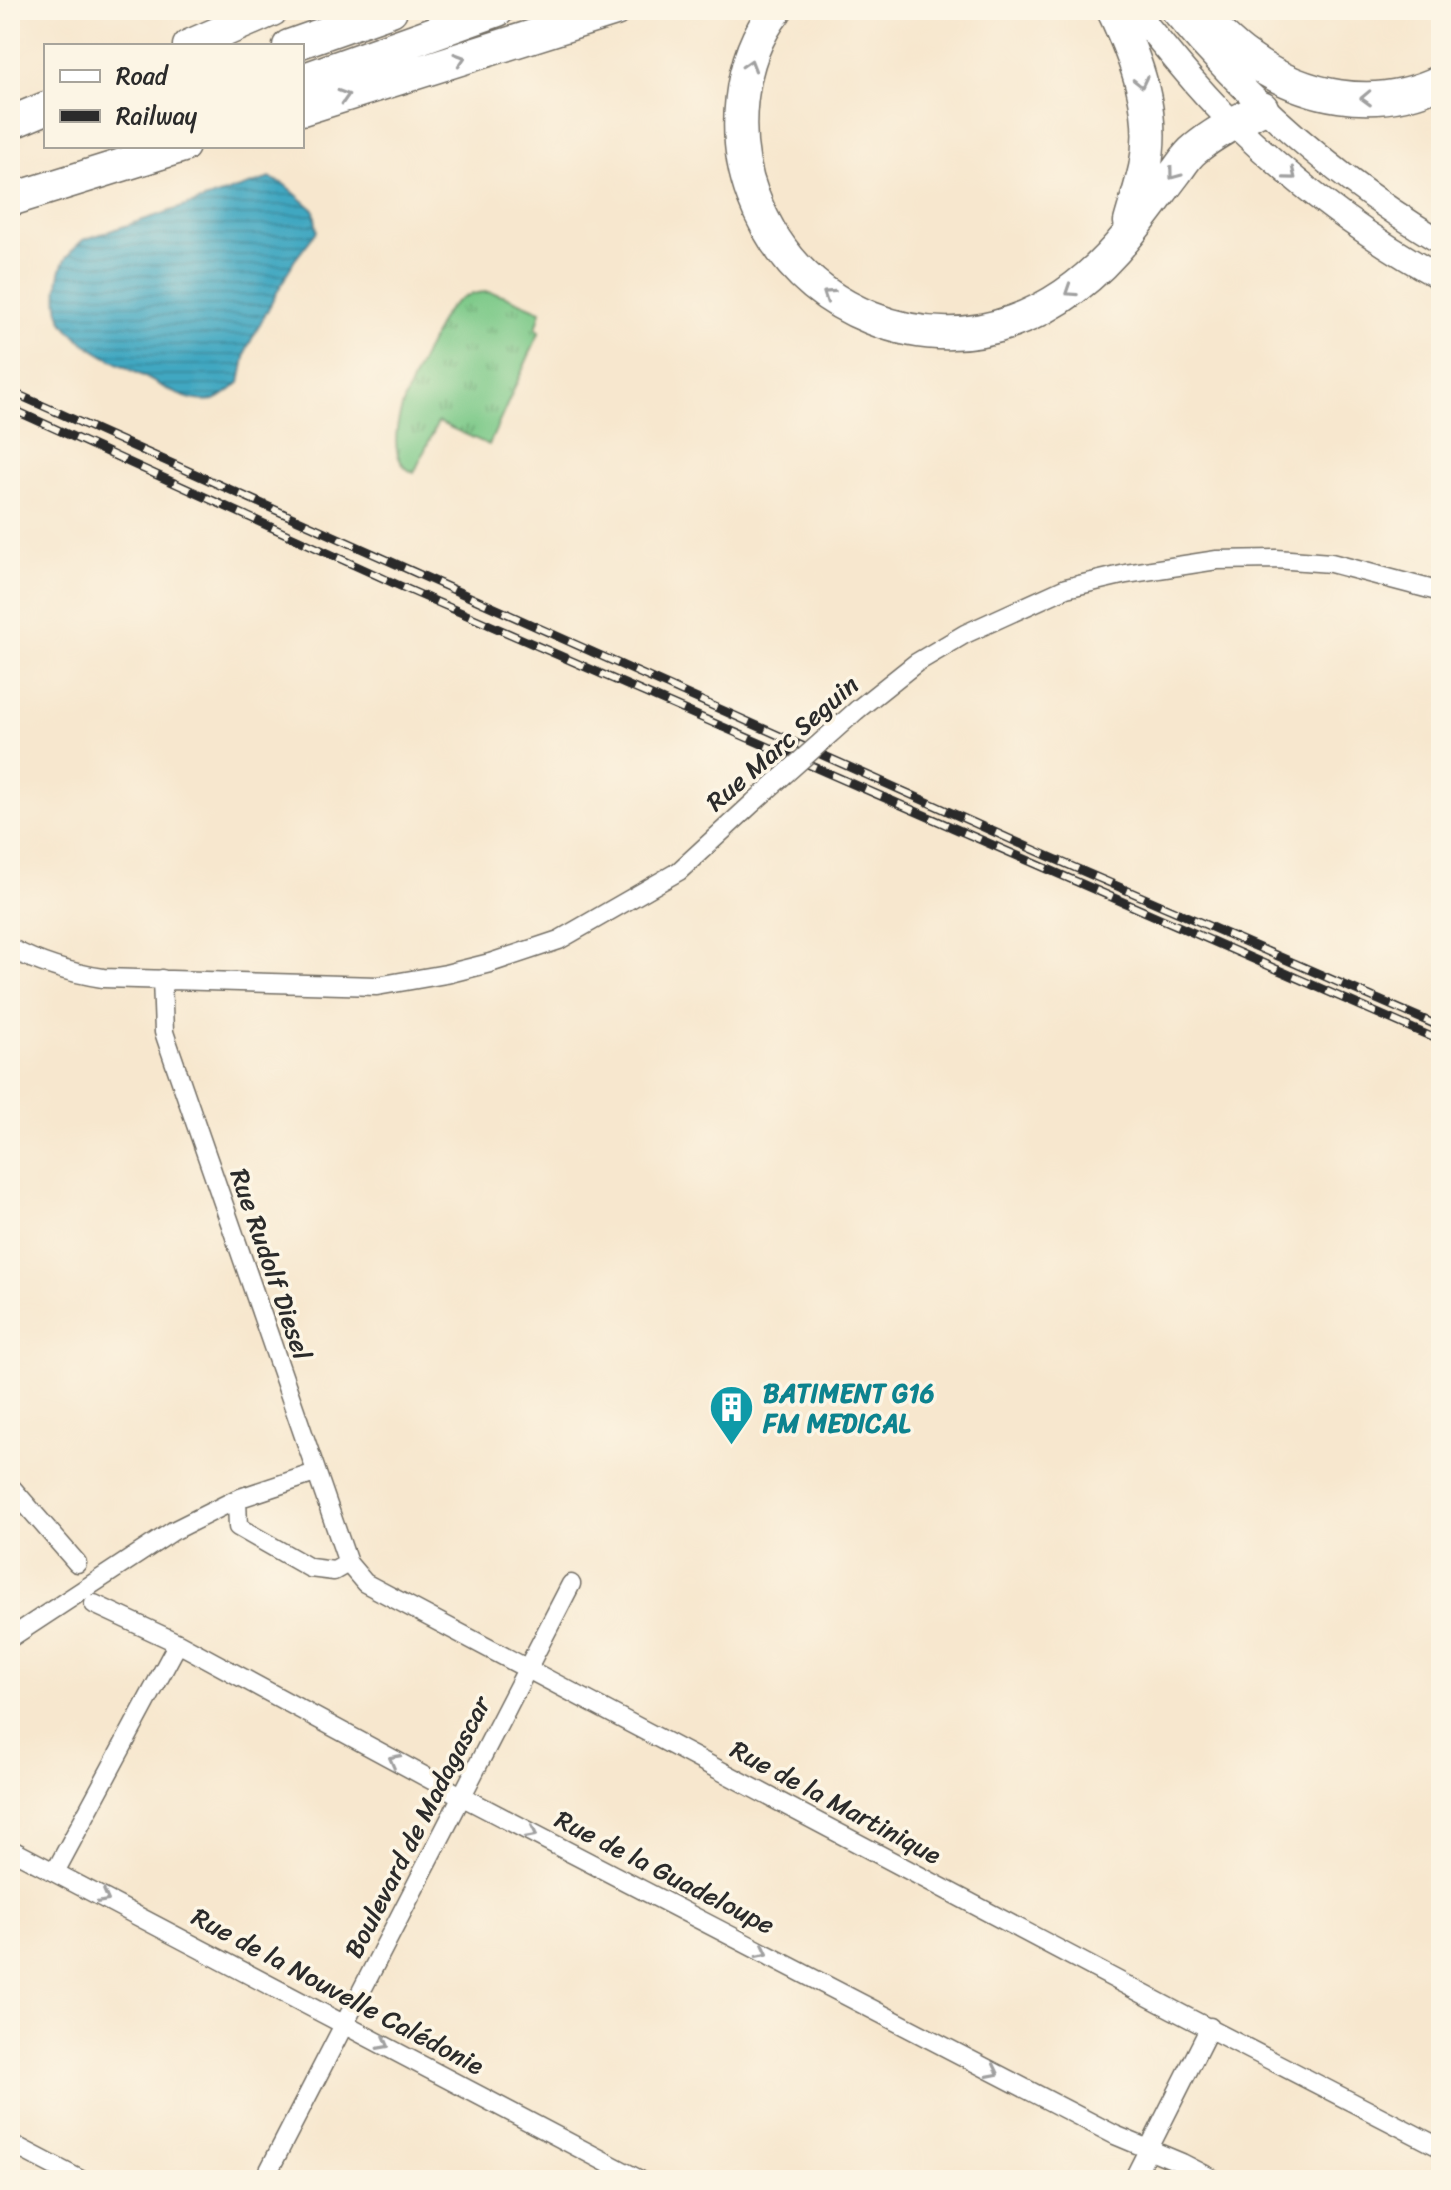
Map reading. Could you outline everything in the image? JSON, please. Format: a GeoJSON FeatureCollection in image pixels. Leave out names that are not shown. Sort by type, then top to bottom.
{"type":"FeatureCollection","features":[{"type":"Feature","properties":{"kind":"highway"},"geometry":{"type":"LineString","coordinates":[[194,44],[272,10]]}},
{"type":"Feature","properties":{"kind":"highway"},"geometry":{"type":"LineString","coordinates":[[295,44],[391,10]]}},
{"type":"Feature","properties":{"kind":"highway"},"geometry":{"type":"LineString","coordinates":[[304,79],[498,10]]}},
{"type":"Feature","properties":{"kind":"highway"},"geometry":{"type":"LineString","coordinates":[[304,108],[615,10]]}},
{"type":"Feature","properties":{"kind":"highway"},"geometry":{"type":"LineString","coordinates":[[776,10],[756,45],[746,75],[741,106],[742,151],[752,193],[766,227],[805,279],[848,308],[893,327],[938,334],[974,332],[1016,323],[1085,281],[1126,238],[1193,150],[1262,108]]}},
{"type":"Feature","properties":{"kind":"highway"},"geometry":{"type":"LineString","coordinates":[[1113,10],[1133,52],[1148,119],[1146,165],[1126,238]]}},
{"type":"Feature","properties":{"kind":"highway"},"geometry":{"type":"LineString","coordinates":[[1195,10],[1244,55],[1279,77],[1320,94],[1361,100],[1389,97],[1441,81]]}},
{"type":"Feature","properties":{"kind":"highway"},"geometry":{"type":"LineString","coordinates":[[10,123],[44,109]]}},
{"type":"Feature","properties":{"kind":"highway"},"geometry":{"type":"LineString","coordinates":[[10,142],[44,131]]}},
{"type":"Feature","properties":{"kind":"highway"},"geometry":{"type":"LineString","coordinates":[[10,184],[110,148]]}},
{"type":"Feature","properties":{"kind":"highway"},"geometry":{"type":"LineString","coordinates":[[10,200],[177,148]]}},
{"type":"Feature","properties":{"kind":"main road"},"geometry":{"type":"LineString","coordinates":[[1134,10],[1233,124],[1329,205],[1395,251],[1441,278]]}},
{"type":"Feature","properties":{"kind":"main road"},"geometry":{"type":"LineString","coordinates":[[1172,10],[1262,108],[1326,164],[1373,199],[1441,242]]}},
{"type":"Feature","properties":{"kind":"street","name":"Rue Marc Seguin"},"geometry":{"type":"LineString","coordinates":[[10,948],[71,973],[103,978],[377,986],[490,963],[559,940],[679,871],[857,710],[916,663],[965,634],[1066,588],[1126,574],[1217,560],[1276,559],[1331,563],[1441,592]]}},
{"type":"Feature","properties":{"kind":"street","name":"Rue Rudolf Diesel"},"geometry":{"type":"LineString","coordinates":[[162,979],[164,1032],[348,1563]]}},
{"type":"Feature","properties":{"kind":"street"},"geometry":{"type":"LineString","coordinates":[[10,1638],[173,1531],[237,1499],[315,1473]]}},
{"type":"Feature","properties":{"kind":"street"},"geometry":{"type":"LineString","coordinates":[[10,1486],[77,1563]]}},
{"type":"Feature","properties":{"kind":"street"},"geometry":{"type":"LineString","coordinates":[[237,1499],[238,1527],[250,1534],[310,1568],[334,1571],[348,1563]]}},
{"type":"Feature","properties":{"kind":"street","name":"Rue de la Martinique"},"geometry":{"type":"LineString","coordinates":[[348,1563],[365,1583],[1441,2148]]}},
{"type":"Feature","properties":{"kind":"street","name":"Boulevard de Madagascar"},"geometry":{"type":"LineString","coordinates":[[264,2180],[571,1584]]}},
{"type":"Feature","properties":{"kind":"street","name":"Rue de la Guadeloupe"},"geometry":{"type":"LineString","coordinates":[[94,1604],[178,1643],[463,1797],[1115,2135],[1215,2180]]}},
{"type":"Feature","properties":{"kind":"street"},"geometry":{"type":"LineString","coordinates":[[55,1872],[178,1643]]}},
{"type":"Feature","properties":{"kind":"street","name":"Rue de la Nouvelle Calédonie"},"geometry":{"type":"LineString","coordinates":[[10,1849],[640,2180]]}},
{"type":"Feature","properties":{"kind":"street"},"geometry":{"type":"LineString","coordinates":[[1133,2180],[1210,2027]]}},
{"type":"Feature","properties":{"kind":"street"},"geometry":{"type":"LineString","coordinates":[[10,2143],[81,2180]]}},
{"type":"Feature","properties":{"kind":"green space"},"geometry":{"type":"Polygon","coordinates":[[[487,292],[503,295],[541,311],[536,329],[540,331],[489,445],[438,422],[414,473],[401,461],[396,444],[398,423],[414,375],[451,306],[466,296],[487,292]]]}},
{"type":"Feature","properties":{"kind":"water"},"geometry":{"type":"Polygon","coordinates":[[[270,178],[284,184],[314,210],[317,231],[294,261],[247,348],[240,383],[227,393],[204,401],[175,393],[96,350],[67,326],[58,306],[60,271],[72,250],[83,240],[270,178]]]}},
{"type":"Feature","properties":{"kind":"railway"},"geometry":{"type":"LineString","coordinates":[[10,391],[1048,856],[1441,1027]]}},
{"type":"Feature","properties":{"kind":"railway"},"geometry":{"type":"LineString","coordinates":[[10,408],[398,585],[1441,1041]]}},
{"type":"Feature","properties":{"kind":"place","name":"BATIMENT G16 FM MEDICAL"},"geometry":{"type":"Point","coordinates":[732,1447]}}]}
